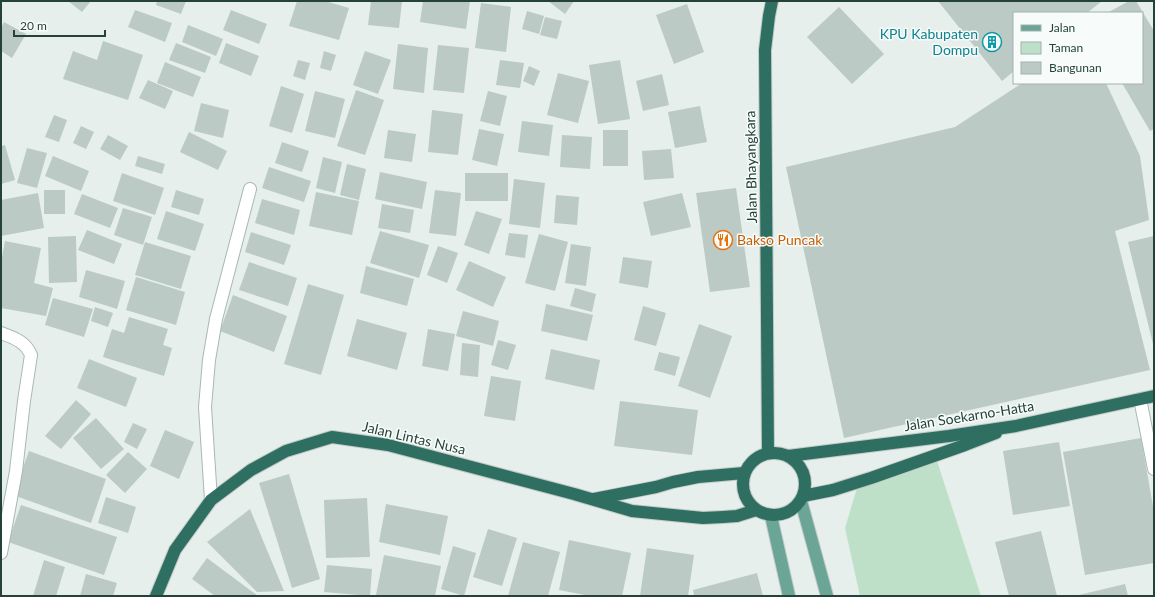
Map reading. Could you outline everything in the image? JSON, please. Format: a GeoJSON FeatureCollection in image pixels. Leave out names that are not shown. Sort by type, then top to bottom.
{"type":"FeatureCollection","features":[{"type":"Feature","properties":{"kind":"highway","name":"Jalan Bhayangkara"},"geometry":{"type":"LineString","coordinates":[[768,453],[765,50],[772,1]]}},
{"type":"Feature","properties":{"kind":"highway","name":"Jalan Soekarno-Hatta"},"geometry":{"type":"LineString","coordinates":[[788,456],[1016,426],[1154,396]]}},
{"type":"Feature","properties":{"kind":"highway"},"geometry":{"type":"LineString","coordinates":[[802,498],[872,478],[1016,426]]}},
{"type":"Feature","properties":{"kind":"highway","name":"Jalan Lintas Nusa"},"geometry":{"type":"LineString","coordinates":[[156,596],[175,550],[211,500],[251,470],[286,451],[332,437],[388,445],[632,512],[703,518],[737,516],[756,510]]}},
{"type":"Feature","properties":{"kind":"highway"},"geometry":{"type":"LineString","coordinates":[[768,453],[778,453],[788,456],[801,469],[805,478],[805,487],[802,498],[793,509],[782,514],[770,516],[756,510],[747,500],[742,486],[744,473],[749,466],[754,460],[768,453]]}},
{"type":"Feature","properties":{"kind":"highway","name":"Jalan Lintas Nusa"},"geometry":{"type":"LineString","coordinates":[[591,500],[698,477],[744,473]]}},
{"type":"Feature","properties":{"kind":"main road"},"geometry":{"type":"LineString","coordinates":[[802,498],[827,596]]}},
{"type":"Feature","properties":{"kind":"main road"},"geometry":{"type":"LineString","coordinates":[[770,516],[789,596]]}},
{"type":"Feature","properties":{"kind":"street"},"geometry":{"type":"LineString","coordinates":[[211,500],[206,408],[209,360],[216,319],[250,189]]}},
{"type":"Feature","properties":{"kind":"street"},"geometry":{"type":"LineString","coordinates":[[1,333],[21,342],[28,348],[30,355],[16,471],[1,553]]}},
{"type":"Feature","properties":{"kind":"street"},"geometry":{"type":"LineString","coordinates":[[1140,399],[1154,469]]}},
{"type":"Feature","properties":{"kind":"green space"},"geometry":{"type":"Polygon","coordinates":[[[934,452],[981,596],[860,596],[845,528],[857,488],[934,452]]]}},
{"type":"Feature","properties":{"kind":"building"},"geometry":{"type":"Polygon","coordinates":[[[68,1],[91,1],[82,12],[68,1]]]}},
{"type":"Feature","properties":{"kind":"building"},"geometry":{"type":"Polygon","coordinates":[[[157,1],[186,1],[181,14],[156,5],[157,1]]]}},
{"type":"Feature","properties":{"kind":"building"},"geometry":{"type":"Polygon","coordinates":[[[297,1],[325,1],[349,8],[339,40],[289,26],[297,1]]]}},
{"type":"Feature","properties":{"kind":"building"},"geometry":{"type":"Polygon","coordinates":[[[371,1],[402,1],[399,28],[368,25],[371,1]]]}},
{"type":"Feature","properties":{"kind":"building"},"geometry":{"type":"Polygon","coordinates":[[[423,1],[470,1],[466,29],[420,22],[423,1]]]}},
{"type":"Feature","properties":{"kind":"building"},"geometry":{"type":"Polygon","coordinates":[[[548,1],[574,1],[565,14],[548,1]]]}},
{"type":"Feature","properties":{"kind":"building","name":"KPU Kabupaten Dompu"},"geometry":{"type":"Polygon","coordinates":[[[938,1],[1102,1],[1088,12],[1013,12],[1013,72],[1002,81],[938,1]]]}},
{"type":"Feature","properties":{"kind":"building"},"geometry":{"type":"Polygon","coordinates":[[[1129,1],[1136,1],[1143,12],[1109,12],[1129,1]]]}},
{"type":"Feature","properties":{"kind":"building"},"geometry":{"type":"Polygon","coordinates":[[[481,3],[511,7],[506,52],[475,48],[481,3]]]}},
{"type":"Feature","properties":{"kind":"building"},"geometry":{"type":"Polygon","coordinates":[[[687,4],[704,52],[674,64],[656,15],[687,4]]]}},
{"type":"Feature","properties":{"kind":"building"},"geometry":{"type":"Polygon","coordinates":[[[839,7],[884,54],[852,84],[807,37],[839,7]]]}},
{"type":"Feature","properties":{"kind":"building"},"geometry":{"type":"Polygon","coordinates":[[[135,10],[172,23],[165,42],[128,27],[135,10]]]}},
{"type":"Feature","properties":{"kind":"building"},"geometry":{"type":"Polygon","coordinates":[[[231,10],[267,24],[259,44],[223,30],[231,10]]]}},
{"type":"Feature","properties":{"kind":"building"},"geometry":{"type":"Polygon","coordinates":[[[527,11],[544,16],[539,34],[522,29],[527,11]]]}},
{"type":"Feature","properties":{"kind":"building"},"geometry":{"type":"Polygon","coordinates":[[[1143,13],[1154,31],[1154,129],[1150,131],[1123,84],[1143,84],[1143,13]]]}},
{"type":"Feature","properties":{"kind":"building"},"geometry":{"type":"Polygon","coordinates":[[[545,17],[562,21],[557,39],[540,35],[545,17]]]}},
{"type":"Feature","properties":{"kind":"building"},"geometry":{"type":"Polygon","coordinates":[[[4,22],[26,34],[12,58],[1,51],[1,28],[4,22]]]}},
{"type":"Feature","properties":{"kind":"building"},"geometry":{"type":"Polygon","coordinates":[[[188,25],[223,39],[216,56],[182,42],[188,25]]]}},
{"type":"Feature","properties":{"kind":"building"},"geometry":{"type":"Polygon","coordinates":[[[103,41],[143,55],[128,100],[63,79],[73,51],[97,60],[103,41]]]}},
{"type":"Feature","properties":{"kind":"building"},"geometry":{"type":"Polygon","coordinates":[[[176,43],[211,57],[205,73],[169,60],[176,43]]]}},
{"type":"Feature","properties":{"kind":"building"},"geometry":{"type":"Polygon","coordinates":[[[226,43],[259,56],[251,76],[219,63],[226,43]]]}},
{"type":"Feature","properties":{"kind":"building"},"geometry":{"type":"Polygon","coordinates":[[[398,44],[428,48],[424,93],[393,89],[398,44]]]}},
{"type":"Feature","properties":{"kind":"building"},"geometry":{"type":"Polygon","coordinates":[[[438,45],[469,48],[464,93],[433,90],[438,45]]]}},
{"type":"Feature","properties":{"kind":"building"},"geometry":{"type":"Polygon","coordinates":[[[324,51],[336,55],[331,71],[320,68],[324,51]]]}},
{"type":"Feature","properties":{"kind":"building"},"geometry":{"type":"Polygon","coordinates":[[[365,51],[391,60],[378,94],[353,85],[365,51]]]}},
{"type":"Feature","properties":{"kind":"building"},"geometry":{"type":"Polygon","coordinates":[[[298,60],[310,63],[305,80],[293,76],[298,60]]]}},
{"type":"Feature","properties":{"kind":"building"},"geometry":{"type":"Polygon","coordinates":[[[500,60],[524,63],[520,88],[496,85],[500,60]]]}},
{"type":"Feature","properties":{"kind":"building"},"geometry":{"type":"Polygon","coordinates":[[[620,60],[630,119],[598,124],[589,65],[620,60]]]}},
{"type":"Feature","properties":{"kind":"building"},"geometry":{"type":"Polygon","coordinates":[[[165,62],[201,77],[193,97],[157,83],[165,62]]]}},
{"type":"Feature","properties":{"kind":"building"},"geometry":{"type":"Polygon","coordinates":[[[529,66],[540,71],[534,86],[523,81],[529,66]]]}},
{"type":"Feature","properties":{"kind":"building"},"geometry":{"type":"Polygon","coordinates":[[[558,73],[589,81],[578,123],[547,115],[558,73]]]}},
{"type":"Feature","properties":{"kind":"building"},"geometry":{"type":"Polygon","coordinates":[[[662,74],[669,105],[643,111],[636,81],[662,74]]]}},
{"type":"Feature","properties":{"kind":"building"},"geometry":{"type":"Polygon","coordinates":[[[148,80],[173,91],[165,109],[139,98],[148,80]]]}},
{"type":"Feature","properties":{"kind":"building"},"geometry":{"type":"Polygon","coordinates":[[[1020,84],[1106,84],[1140,156],[1149,220],[1115,231],[1150,370],[844,438],[786,167],[955,127],[1020,84]]]}},
{"type":"Feature","properties":{"kind":"building"},"geometry":{"type":"Polygon","coordinates":[[[281,86],[304,94],[292,133],[269,126],[281,86]]]}},
{"type":"Feature","properties":{"kind":"building"},"geometry":{"type":"Polygon","coordinates":[[[356,90],[384,100],[365,155],[337,146],[356,90]]]}},
{"type":"Feature","properties":{"kind":"building"},"geometry":{"type":"Polygon","coordinates":[[[315,91],[345,99],[335,138],[305,131],[315,91]]]}},
{"type":"Feature","properties":{"kind":"building"},"geometry":{"type":"Polygon","coordinates":[[[488,91],[507,96],[500,126],[480,121],[488,91]]]}},
{"type":"Feature","properties":{"kind":"building"},"geometry":{"type":"Polygon","coordinates":[[[201,103],[229,110],[223,138],[194,131],[201,103]]]}},
{"type":"Feature","properties":{"kind":"building"},"geometry":{"type":"Polygon","coordinates":[[[700,106],[707,142],[675,148],[668,112],[700,106]]]}},
{"type":"Feature","properties":{"kind":"building"},"geometry":{"type":"Polygon","coordinates":[[[432,110],[463,114],[458,155],[428,152],[432,110]]]}},
{"type":"Feature","properties":{"kind":"building"},"geometry":{"type":"Polygon","coordinates":[[[54,115],[67,120],[59,142],[45,137],[54,115]]]}},
{"type":"Feature","properties":{"kind":"building"},"geometry":{"type":"Polygon","coordinates":[[[522,121],[553,125],[549,156],[518,152],[522,121]]]}},
{"type":"Feature","properties":{"kind":"building"},"geometry":{"type":"Polygon","coordinates":[[[81,126],[94,132],[86,149],[73,143],[81,126]]]}},
{"type":"Feature","properties":{"kind":"building"},"geometry":{"type":"Polygon","coordinates":[[[479,129],[504,134],[497,166],[472,160],[479,129]]]}},
{"type":"Feature","properties":{"kind":"building"},"geometry":{"type":"Polygon","coordinates":[[[388,130],[416,134],[412,162],[384,158],[388,130]]]}},
{"type":"Feature","properties":{"kind":"building"},"geometry":{"type":"Polygon","coordinates":[[[603,130],[628,130],[628,166],[603,166],[603,130]]]}},
{"type":"Feature","properties":{"kind":"building"},"geometry":{"type":"Polygon","coordinates":[[[189,132],[227,151],[218,170],[180,152],[189,132]]]}},
{"type":"Feature","properties":{"kind":"building"},"geometry":{"type":"Polygon","coordinates":[[[108,135],[128,146],[120,160],[100,149],[108,135]]]}},
{"type":"Feature","properties":{"kind":"building"},"geometry":{"type":"Polygon","coordinates":[[[562,135],[592,137],[590,169],[560,167],[562,135]]]}},
{"type":"Feature","properties":{"kind":"building"},"geometry":{"type":"Polygon","coordinates":[[[282,142],[309,151],[302,172],[275,163],[282,142]]]}},
{"type":"Feature","properties":{"kind":"building"},"geometry":{"type":"Polygon","coordinates":[[[5,145],[15,180],[1,184],[1,146],[5,145]]]}},
{"type":"Feature","properties":{"kind":"building"},"geometry":{"type":"Polygon","coordinates":[[[27,148],[47,153],[37,188],[17,183],[27,148]]]}},
{"type":"Feature","properties":{"kind":"building"},"geometry":{"type":"Polygon","coordinates":[[[671,149],[674,178],[644,180],[642,151],[671,149]]]}},
{"type":"Feature","properties":{"kind":"building"},"geometry":{"type":"Polygon","coordinates":[[[53,156],[89,171],[81,191],[45,176],[53,156]]]}},
{"type":"Feature","properties":{"kind":"building"},"geometry":{"type":"Polygon","coordinates":[[[138,156],[165,164],[162,174],[135,166],[138,156]]]}},
{"type":"Feature","properties":{"kind":"building"},"geometry":{"type":"Polygon","coordinates":[[[323,157],[342,162],[335,193],[316,188],[323,157]]]}},
{"type":"Feature","properties":{"kind":"building"},"geometry":{"type":"Polygon","coordinates":[[[347,164],[366,169],[359,200],[340,195],[347,164]]]}},
{"type":"Feature","properties":{"kind":"building"},"geometry":{"type":"Polygon","coordinates":[[[269,167],[311,181],[304,202],[262,188],[269,167]]]}},
{"type":"Feature","properties":{"kind":"building"},"geometry":{"type":"Polygon","coordinates":[[[380,172],[427,182],[422,209],[375,199],[380,172]]]}},
{"type":"Feature","properties":{"kind":"building"},"geometry":{"type":"Polygon","coordinates":[[[122,173],[164,188],[155,215],[113,201],[122,173]]]}},
{"type":"Feature","properties":{"kind":"building"},"geometry":{"type":"Polygon","coordinates":[[[465,173],[508,173],[508,201],[465,201],[465,173]]]}},
{"type":"Feature","properties":{"kind":"building"},"geometry":{"type":"Polygon","coordinates":[[[514,179],[545,183],[540,228],[509,224],[514,179]]]}},
{"type":"Feature","properties":{"kind":"building","name":"Bakso Puncak"},"geometry":{"type":"Polygon","coordinates":[[[736,188],[750,287],[710,292],[696,193],[736,188]]]}},
{"type":"Feature","properties":{"kind":"building"},"geometry":{"type":"Polygon","coordinates":[[[44,190],[65,190],[65,214],[44,214],[44,190]]]}},
{"type":"Feature","properties":{"kind":"building"},"geometry":{"type":"Polygon","coordinates":[[[176,190],[204,199],[199,215],[171,207],[176,190]]]}},
{"type":"Feature","properties":{"kind":"building"},"geometry":{"type":"Polygon","coordinates":[[[435,190],[461,193],[456,236],[429,233],[435,190]]]}},
{"type":"Feature","properties":{"kind":"building"},"geometry":{"type":"Polygon","coordinates":[[[316,192],[359,201],[352,235],[309,226],[316,192]]]}},
{"type":"Feature","properties":{"kind":"building"},"geometry":{"type":"Polygon","coordinates":[[[38,193],[44,228],[1,236],[1,200],[38,193]]]}},
{"type":"Feature","properties":{"kind":"building"},"geometry":{"type":"Polygon","coordinates":[[[682,193],[691,227],[651,236],[643,202],[682,193]]]}},
{"type":"Feature","properties":{"kind":"building"},"geometry":{"type":"Polygon","coordinates":[[[82,194],[118,208],[110,228],[74,214],[82,194]]]}},
{"type":"Feature","properties":{"kind":"building"},"geometry":{"type":"Polygon","coordinates":[[[556,195],[579,197],[577,225],[554,223],[556,195]]]}},
{"type":"Feature","properties":{"kind":"building"},"geometry":{"type":"Polygon","coordinates":[[[262,199],[300,210],[294,235],[255,223],[262,199]]]}},
{"type":"Feature","properties":{"kind":"building"},"geometry":{"type":"Polygon","coordinates":[[[382,204],[414,210],[410,233],[378,228],[382,204]]]}},
{"type":"Feature","properties":{"kind":"building"},"geometry":{"type":"Polygon","coordinates":[[[123,208],[152,217],[143,245],[114,235],[123,208]]]}},
{"type":"Feature","properties":{"kind":"building"},"geometry":{"type":"Polygon","coordinates":[[[166,211],[204,224],[195,251],[157,239],[166,211]]]}},
{"type":"Feature","properties":{"kind":"building"},"geometry":{"type":"Polygon","coordinates":[[[476,211],[502,219],[489,254],[464,245],[476,211]]]}},
{"type":"Feature","properties":{"kind":"building"},"geometry":{"type":"Polygon","coordinates":[[[87,230],[122,244],[114,264],[78,250],[87,230]]]}},
{"type":"Feature","properties":{"kind":"building"},"geometry":{"type":"Polygon","coordinates":[[[380,231],[429,245],[419,278],[370,263],[380,231]]]}},
{"type":"Feature","properties":{"kind":"building"},"geometry":{"type":"Polygon","coordinates":[[[251,232],[291,245],[284,265],[245,252],[251,232]]]}},
{"type":"Feature","properties":{"kind":"building"},"geometry":{"type":"Polygon","coordinates":[[[509,233],[528,235],[525,258],[505,255],[509,233]]]}},
{"type":"Feature","properties":{"kind":"building"},"geometry":{"type":"Polygon","coordinates":[[[539,234],[568,242],[555,291],[525,283],[539,234]]]}},
{"type":"Feature","properties":{"kind":"building"},"geometry":{"type":"Polygon","coordinates":[[[76,236],[77,282],[49,283],[48,237],[76,236]]]}},
{"type":"Feature","properties":{"kind":"building"},"geometry":{"type":"Polygon","coordinates":[[[1154,236],[1154,344],[1153,344],[1128,242],[1154,236]]]}},
{"type":"Feature","properties":{"kind":"building"},"geometry":{"type":"Polygon","coordinates":[[[5,241],[41,248],[34,283],[53,288],[46,316],[1,308],[1,262],[5,241]]]}},
{"type":"Feature","properties":{"kind":"building"},"geometry":{"type":"Polygon","coordinates":[[[145,242],[191,256],[181,289],[135,275],[145,242]]]}},
{"type":"Feature","properties":{"kind":"building"},"geometry":{"type":"Polygon","coordinates":[[[571,244],[591,247],[586,286],[565,283],[571,244]]]}},
{"type":"Feature","properties":{"kind":"building"},"geometry":{"type":"Polygon","coordinates":[[[438,246],[458,253],[447,283],[427,275],[438,246]]]}},
{"type":"Feature","properties":{"kind":"building"},"geometry":{"type":"Polygon","coordinates":[[[623,257],[652,261],[648,288],[619,283],[623,257]]]}},
{"type":"Feature","properties":{"kind":"building"},"geometry":{"type":"Polygon","coordinates":[[[469,261],[506,277],[493,307],[456,290],[469,261]]]}},
{"type":"Feature","properties":{"kind":"building"},"geometry":{"type":"Polygon","coordinates":[[[249,262],[297,278],[288,306],[239,290],[249,262]]]}},
{"type":"Feature","properties":{"kind":"building"},"geometry":{"type":"Polygon","coordinates":[[[366,266],[414,279],[407,306],[360,293],[366,266]]]}},
{"type":"Feature","properties":{"kind":"building"},"geometry":{"type":"Polygon","coordinates":[[[86,270],[125,281],[117,309],[79,297],[86,270]]]}},
{"type":"Feature","properties":{"kind":"building"},"geometry":{"type":"Polygon","coordinates":[[[136,277],[185,292],[176,325],[126,310],[136,277]]]}},
{"type":"Feature","properties":{"kind":"building"},"geometry":{"type":"Polygon","coordinates":[[[308,284],[344,295],[321,375],[284,364],[308,284]]]}},
{"type":"Feature","properties":{"kind":"building"},"geometry":{"type":"Polygon","coordinates":[[[575,288],[596,294],[592,312],[570,306],[575,288]]]}},
{"type":"Feature","properties":{"kind":"building"},"geometry":{"type":"Polygon","coordinates":[[[233,295],[287,316],[274,352],[220,331],[233,295]]]}},
{"type":"Feature","properties":{"kind":"building"},"geometry":{"type":"Polygon","coordinates":[[[53,298],[93,309],[84,337],[45,325],[53,298]]]}},
{"type":"Feature","properties":{"kind":"building"},"geometry":{"type":"Polygon","coordinates":[[[546,304],[593,315],[587,341],[541,331],[546,304]]]}},
{"type":"Feature","properties":{"kind":"building"},"geometry":{"type":"Polygon","coordinates":[[[643,306],[666,313],[656,346],[634,340],[643,306]]]}},
{"type":"Feature","properties":{"kind":"building"},"geometry":{"type":"Polygon","coordinates":[[[95,307],[113,313],[108,327],[91,321],[95,307]]]}},
{"type":"Feature","properties":{"kind":"building"},"geometry":{"type":"Polygon","coordinates":[[[463,311],[499,321],[493,346],[456,336],[463,311]]]}},
{"type":"Feature","properties":{"kind":"building"},"geometry":{"type":"Polygon","coordinates":[[[129,317],[168,329],[163,345],[172,348],[164,376],[103,357],[112,329],[124,333],[129,317]]]}},
{"type":"Feature","properties":{"kind":"building"},"geometry":{"type":"Polygon","coordinates":[[[357,319],[407,333],[397,370],[347,356],[357,319]]]}},
{"type":"Feature","properties":{"kind":"building"},"geometry":{"type":"Polygon","coordinates":[[[699,324],[732,336],[710,398],[678,386],[699,324]]]}},
{"type":"Feature","properties":{"kind":"building"},"geometry":{"type":"Polygon","coordinates":[[[428,329],[455,334],[448,371],[422,366],[428,329]]]}},
{"type":"Feature","properties":{"kind":"building"},"geometry":{"type":"Polygon","coordinates":[[[498,340],[516,345],[508,370],[491,365],[498,340]]]}},
{"type":"Feature","properties":{"kind":"building"},"geometry":{"type":"Polygon","coordinates":[[[462,343],[480,345],[478,377],[460,375],[462,343]]]}},
{"type":"Feature","properties":{"kind":"building"},"geometry":{"type":"Polygon","coordinates":[[[551,349],[600,360],[594,390],[545,379],[551,349]]]}},
{"type":"Feature","properties":{"kind":"building"},"geometry":{"type":"Polygon","coordinates":[[[659,352],[680,357],[675,376],[654,370],[659,352]]]}},
{"type":"Feature","properties":{"kind":"building"},"geometry":{"type":"Polygon","coordinates":[[[89,359],[137,378],[126,407],[77,388],[89,359]]]}},
{"type":"Feature","properties":{"kind":"building"},"geometry":{"type":"Polygon","coordinates":[[[491,376],[521,381],[515,421],[484,416],[491,376]]]}},
{"type":"Feature","properties":{"kind":"building"},"geometry":{"type":"Polygon","coordinates":[[[76,400],[91,414],[61,449],[45,436],[76,400]]]}},
{"type":"Feature","properties":{"kind":"building"},"geometry":{"type":"Polygon","coordinates":[[[620,401],[698,410],[692,455],[614,446],[620,401]]]}},
{"type":"Feature","properties":{"kind":"building"},"geometry":{"type":"Polygon","coordinates":[[[96,418],[124,449],[101,469],[73,438],[96,418]]]}},
{"type":"Feature","properties":{"kind":"building"},"geometry":{"type":"Polygon","coordinates":[[[133,423],[147,429],[137,449],[124,442],[133,423]]]}},
{"type":"Feature","properties":{"kind":"building"},"geometry":{"type":"Polygon","coordinates":[[[165,430],[194,442],[179,479],[150,466],[165,430]]]}},
{"type":"Feature","properties":{"kind":"building"},"geometry":{"type":"Polygon","coordinates":[[[1141,438],[1154,512],[1154,563],[1085,575],[1063,452],[1141,438]]]}},
{"type":"Feature","properties":{"kind":"building"},"geometry":{"type":"Polygon","coordinates":[[[1059,442],[1070,506],[1013,515],[1003,451],[1059,442]]]}},
{"type":"Feature","properties":{"kind":"building"},"geometry":{"type":"Polygon","coordinates":[[[29,451],[106,479],[91,523],[13,495],[29,451]]]}},
{"type":"Feature","properties":{"kind":"building"},"geometry":{"type":"Polygon","coordinates":[[[128,452],[147,469],[125,493],[106,475],[128,452]]]}},
{"type":"Feature","properties":{"kind":"building"},"geometry":{"type":"Polygon","coordinates":[[[289,474],[320,579],[292,588],[259,483],[289,474]]]}},
{"type":"Feature","properties":{"kind":"building"},"geometry":{"type":"Polygon","coordinates":[[[106,497],[136,507],[128,533],[98,523],[106,497]]]}},
{"type":"Feature","properties":{"kind":"building"},"geometry":{"type":"Polygon","coordinates":[[[367,498],[370,557],[326,558],[324,500],[367,498]]]}},
{"type":"Feature","properties":{"kind":"building"},"geometry":{"type":"Polygon","coordinates":[[[386,504],[448,516],[440,555],[379,542],[386,504]]]}},
{"type":"Feature","properties":{"kind":"building"},"geometry":{"type":"Polygon","coordinates":[[[21,505],[117,537],[104,575],[8,542],[21,505]]]}},
{"type":"Feature","properties":{"kind":"building"},"geometry":{"type":"Polygon","coordinates":[[[250,509],[284,591],[257,592],[207,542],[250,509]]]}},
{"type":"Feature","properties":{"kind":"building"},"geometry":{"type":"Polygon","coordinates":[[[488,529],[517,538],[502,586],[473,577],[488,529]]]}},
{"type":"Feature","properties":{"kind":"building"},"geometry":{"type":"Polygon","coordinates":[[[1041,531],[1057,596],[1009,596],[995,542],[1041,531]]]}},
{"type":"Feature","properties":{"kind":"building"},"geometry":{"type":"Polygon","coordinates":[[[569,540],[631,553],[622,596],[590,596],[559,590],[569,540]]]}},
{"type":"Feature","properties":{"kind":"building"},"geometry":{"type":"Polygon","coordinates":[[[523,542],[560,552],[548,596],[508,596],[523,542]]]}},
{"type":"Feature","properties":{"kind":"building"},"geometry":{"type":"Polygon","coordinates":[[[453,546],[476,553],[464,596],[441,589],[453,546]]]}},
{"type":"Feature","properties":{"kind":"building"},"geometry":{"type":"Polygon","coordinates":[[[647,548],[694,555],[688,596],[640,596],[647,548]]]}},
{"type":"Feature","properties":{"kind":"building"},"geometry":{"type":"Polygon","coordinates":[[[384,555],[441,566],[435,596],[376,595],[384,555]]]}},
{"type":"Feature","properties":{"kind":"building"},"geometry":{"type":"Polygon","coordinates":[[[207,558],[258,596],[215,596],[192,579],[207,558]]]}},
{"type":"Feature","properties":{"kind":"building"},"geometry":{"type":"Polygon","coordinates":[[[44,560],[65,567],[56,596],[33,596],[44,560]]]}},
{"type":"Feature","properties":{"kind":"building"},"geometry":{"type":"Polygon","coordinates":[[[327,565],[372,569],[370,596],[324,592],[327,565]]]}},
{"type":"Feature","properties":{"kind":"building"},"geometry":{"type":"Polygon","coordinates":[[[757,573],[763,596],[694,596],[693,590],[757,573]]]}},
{"type":"Feature","properties":{"kind":"building"},"geometry":{"type":"Polygon","coordinates":[[[86,574],[117,583],[113,596],[80,596],[86,574]]]}},
{"type":"Feature","properties":{"kind":"building"},"geometry":{"type":"Polygon","coordinates":[[[1125,584],[1128,596],[1079,596],[1079,595],[1125,584]]]}},
{"type":"Feature","properties":{"kind":"place","name":"KPU Kabupaten Dompu"},"geometry":{"type":"Point","coordinates":[992,42]}},
{"type":"Feature","properties":{"kind":"place","name":"Bakso Puncak"},"geometry":{"type":"Point","coordinates":[723,240]}}]}
